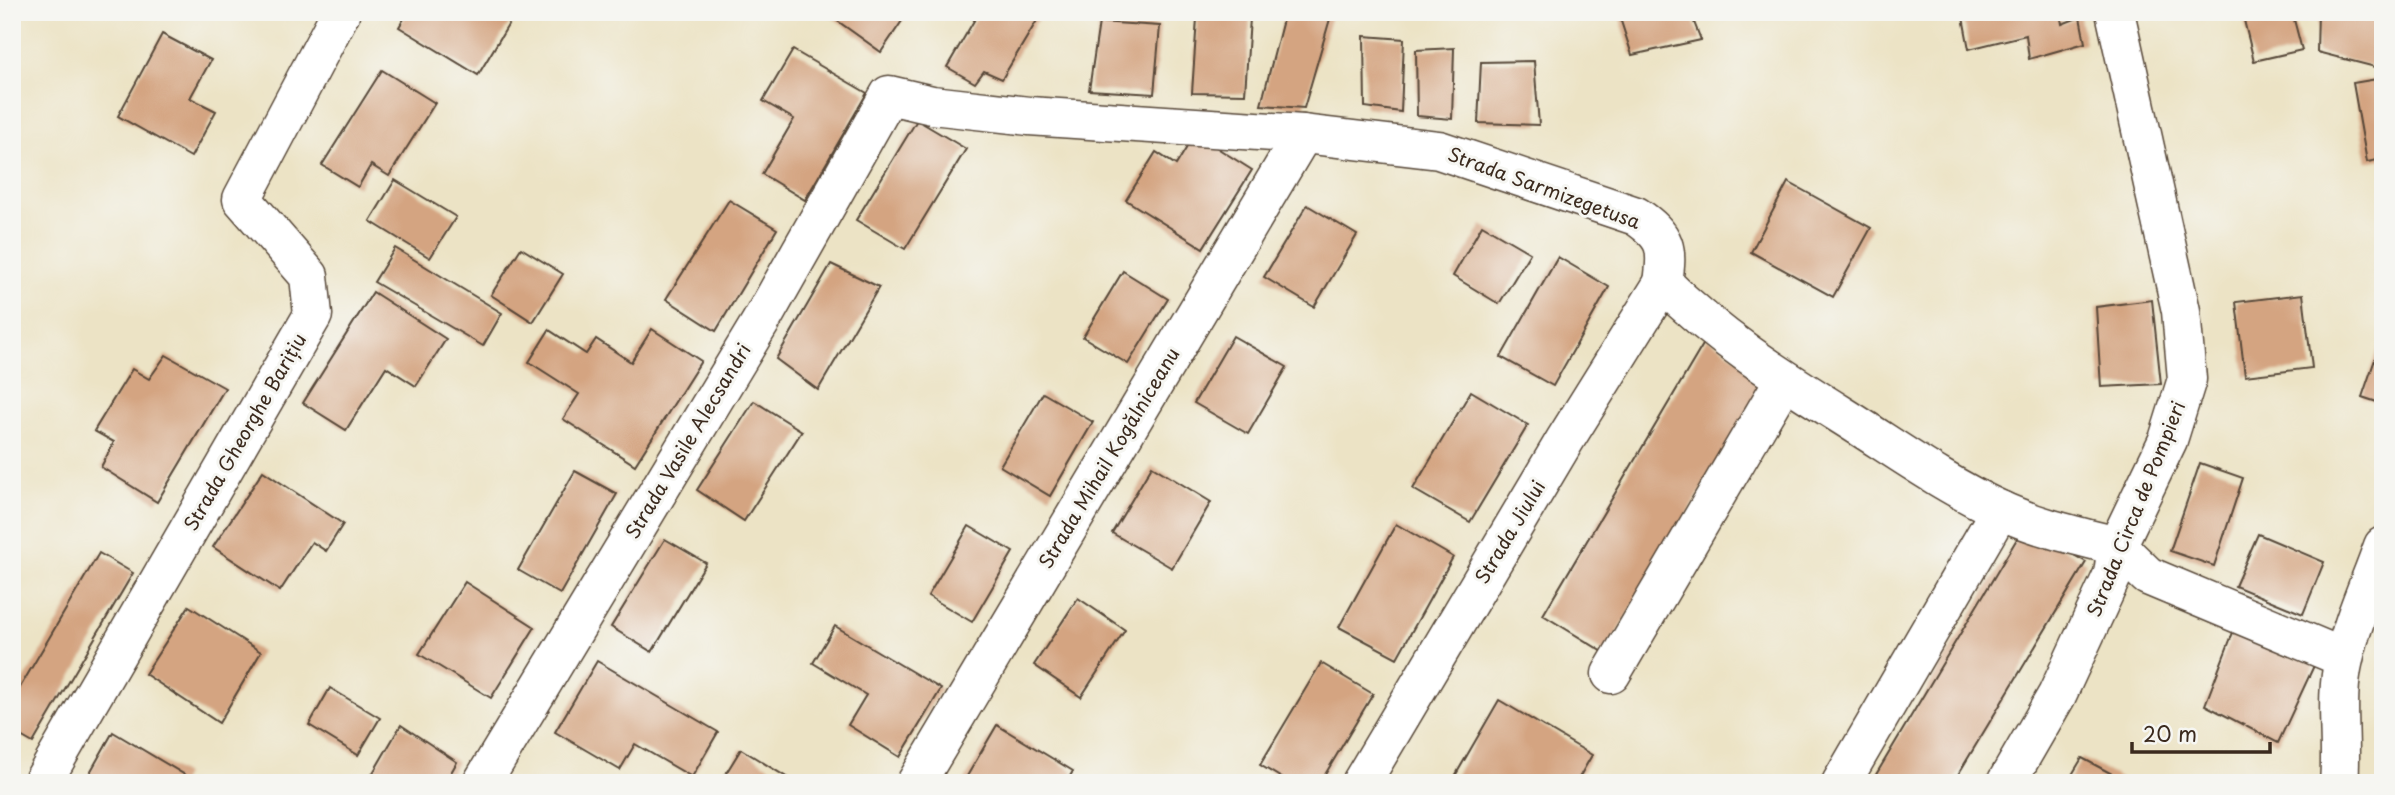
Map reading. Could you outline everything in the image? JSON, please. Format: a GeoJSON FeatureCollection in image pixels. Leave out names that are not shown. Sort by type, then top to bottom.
{"type":"FeatureCollection","features":[{"type":"Feature","properties":{"kind":"street","name":"Strada Gheorghe Barițiu"},"geometry":{"type":"LineString","coordinates":[[42,783],[313,315],[309,276],[242,200],[341,12]]}},
{"type":"Feature","properties":{"kind":"street","name":"Strada Circa de Pompieri"},"geometry":{"type":"LineString","coordinates":[[2006,783],[2057,695],[2113,574],[2117,545],[2168,440],[2187,379],[2182,311],[2115,12]]}},
{"type":"Feature","properties":{"kind":"street","name":"Strada Sarmizegetusa"},"geometry":{"type":"LineString","coordinates":[[889,95],[932,105],[1029,116],[1303,134],[1439,150],[1636,216],[1655,229],[1667,252],[1663,283]]}},
{"type":"Feature","properties":{"kind":"street","name":"Strada Vasile Alecsandri"},"geometry":{"type":"LineString","coordinates":[[482,783],[760,323],[889,95]]}},
{"type":"Feature","properties":{"kind":"street","name":"Strada Mihail Kogălniceanu"},"geometry":{"type":"LineString","coordinates":[[916,783],[1303,134]]}},
{"type":"Feature","properties":{"kind":"street"},"geometry":{"type":"LineString","coordinates":[[1663,283],[1728,341],[1784,380],[1948,482],[2000,510],[2057,531],[2117,545],[2148,576],[2344,658]]}},
{"type":"Feature","properties":{"kind":"street","name":"Strada Jiului"},"geometry":{"type":"LineString","coordinates":[[1361,783],[1564,440],[1663,283]]}},
{"type":"Feature","properties":{"kind":"street"},"geometry":{"type":"LineString","coordinates":[[1611,674],[1784,380]]}},
{"type":"Feature","properties":{"kind":"street"},"geometry":{"type":"LineString","coordinates":[[1841,783],[2000,510]]}},
{"type":"Feature","properties":{"kind":"street"},"geometry":{"type":"LineString","coordinates":[[2339,783],[2342,754],[2337,710],[2344,658],[2383,546]]}},
{"type":"Feature","properties":{"kind":"building"},"geometry":{"type":"Polygon","coordinates":[[[408,12],[516,12],[478,75],[399,27],[408,12]]]}},
{"type":"Feature","properties":{"kind":"building"},"geometry":{"type":"Polygon","coordinates":[[[825,12],[908,12],[881,52],[825,12]]]}},
{"type":"Feature","properties":{"kind":"building"},"geometry":{"type":"Polygon","coordinates":[[[979,12],[1042,12],[1002,79],[984,71],[975,83],[947,67],[979,12]]]}},
{"type":"Feature","properties":{"kind":"building"},"geometry":{"type":"Polygon","coordinates":[[[1285,12],[1332,12],[1304,108],[1261,105],[1285,12]]]}},
{"type":"Feature","properties":{"kind":"building"},"geometry":{"type":"Polygon","coordinates":[[[1618,12],[1690,12],[1701,40],[1632,55],[1618,12]]]}},
{"type":"Feature","properties":{"kind":"building"},"geometry":{"type":"Polygon","coordinates":[[[1962,12],[2060,12],[2062,24],[2080,17],[2085,43],[2029,59],[2026,35],[1969,49],[1962,12]]]}},
{"type":"Feature","properties":{"kind":"building"},"geometry":{"type":"Polygon","coordinates":[[[2242,12],[2292,12],[2302,50],[2254,61],[2242,12]]]}},
{"type":"Feature","properties":{"kind":"building"},"geometry":{"type":"Polygon","coordinates":[[[2318,12],[2383,12],[2383,69],[2317,52],[2318,12]]]}},
{"type":"Feature","properties":{"kind":"building"},"geometry":{"type":"Polygon","coordinates":[[[1197,18],[1250,18],[1245,94],[1192,93],[1197,18]]]}},
{"type":"Feature","properties":{"kind":"building"},"geometry":{"type":"Polygon","coordinates":[[[1099,22],[1160,26],[1154,94],[1089,90],[1099,22]]]}},
{"type":"Feature","properties":{"kind":"building"},"geometry":{"type":"Polygon","coordinates":[[[162,34],[211,60],[190,98],[216,111],[191,157],[118,116],[162,34]]]}},
{"type":"Feature","properties":{"kind":"building"},"geometry":{"type":"Polygon","coordinates":[[[1364,36],[1404,39],[1401,112],[1365,107],[1364,36]]]}},
{"type":"Feature","properties":{"kind":"building"},"geometry":{"type":"Polygon","coordinates":[[[1454,48],[1452,119],[1417,116],[1416,50],[1454,48]]]}},
{"type":"Feature","properties":{"kind":"building"},"geometry":{"type":"Polygon","coordinates":[[[793,50],[867,93],[805,200],[762,174],[794,119],[763,101],[793,50]]]}},
{"type":"Feature","properties":{"kind":"building"},"geometry":{"type":"Polygon","coordinates":[[[1534,61],[1539,125],[1478,123],[1481,62],[1534,61]]]}},
{"type":"Feature","properties":{"kind":"building"},"geometry":{"type":"Polygon","coordinates":[[[382,70],[435,103],[389,176],[371,165],[358,187],[322,165],[382,70]]]}},
{"type":"Feature","properties":{"kind":"building"},"geometry":{"type":"Polygon","coordinates":[[[2383,78],[2383,159],[2367,162],[2353,83],[2383,78]]]}},
{"type":"Feature","properties":{"kind":"building"},"geometry":{"type":"Polygon","coordinates":[[[917,120],[966,149],[905,249],[856,220],[917,120]]]}},
{"type":"Feature","properties":{"kind":"building"},"geometry":{"type":"Polygon","coordinates":[[[1195,134],[1252,170],[1203,248],[1126,200],[1156,152],[1176,165],[1195,134]]]}},
{"type":"Feature","properties":{"kind":"building"},"geometry":{"type":"Polygon","coordinates":[[[395,180],[456,217],[430,258],[370,221],[395,180]]]}},
{"type":"Feature","properties":{"kind":"building"},"geometry":{"type":"Polygon","coordinates":[[[1788,182],[1871,228],[1833,297],[1751,252],[1788,182]]]}},
{"type":"Feature","properties":{"kind":"building"},"geometry":{"type":"Polygon","coordinates":[[[729,200],[777,229],[716,331],[666,299],[729,200]]]}},
{"type":"Feature","properties":{"kind":"building"},"geometry":{"type":"Polygon","coordinates":[[[1307,205],[1357,235],[1314,307],[1264,277],[1307,205]]]}},
{"type":"Feature","properties":{"kind":"building"},"geometry":{"type":"Polygon","coordinates":[[[1482,225],[1530,253],[1499,304],[1453,276],[1482,225]]]}},
{"type":"Feature","properties":{"kind":"building"},"geometry":{"type":"Polygon","coordinates":[[[395,248],[502,313],[483,346],[374,282],[395,248]]]}},
{"type":"Feature","properties":{"kind":"building"},"geometry":{"type":"Polygon","coordinates":[[[521,248],[563,274],[533,322],[491,295],[521,248]]]}},
{"type":"Feature","properties":{"kind":"building"},"geometry":{"type":"Polygon","coordinates":[[[1558,257],[1609,287],[1553,386],[1501,357],[1558,257]]]}},
{"type":"Feature","properties":{"kind":"building"},"geometry":{"type":"Polygon","coordinates":[[[831,264],[879,287],[818,390],[776,359],[831,264]]]}},
{"type":"Feature","properties":{"kind":"building"},"geometry":{"type":"Polygon","coordinates":[[[1123,271],[1168,299],[1128,364],[1083,337],[1123,271]]]}},
{"type":"Feature","properties":{"kind":"building"},"geometry":{"type":"Polygon","coordinates":[[[373,292],[446,339],[416,386],[386,367],[346,430],[303,403],[373,292]]]}},
{"type":"Feature","properties":{"kind":"building"},"geometry":{"type":"Polygon","coordinates":[[[2303,294],[2312,368],[2245,376],[2236,302],[2303,294]]]}},
{"type":"Feature","properties":{"kind":"building"},"geometry":{"type":"Polygon","coordinates":[[[2152,300],[2161,384],[2101,387],[2096,307],[2152,300]]]}},
{"type":"Feature","properties":{"kind":"building"},"geometry":{"type":"Polygon","coordinates":[[[652,329],[701,361],[635,465],[563,419],[579,394],[529,362],[549,330],[586,354],[596,339],[631,362],[652,329]]]}},
{"type":"Feature","properties":{"kind":"building"},"geometry":{"type":"Polygon","coordinates":[[[1233,336],[1287,367],[1248,434],[1194,403],[1233,336]]]}},
{"type":"Feature","properties":{"kind":"building"},"geometry":{"type":"Polygon","coordinates":[[[1707,338],[1768,378],[1605,653],[1543,615],[1707,338]]]}},
{"type":"Feature","properties":{"kind":"building"},"geometry":{"type":"Polygon","coordinates":[[[2383,339],[2383,404],[2362,397],[2383,339]]]}},
{"type":"Feature","properties":{"kind":"building"},"geometry":{"type":"Polygon","coordinates":[[[166,355],[225,388],[157,502],[101,467],[114,442],[94,431],[132,369],[149,379],[166,355]]]}},
{"type":"Feature","properties":{"kind":"building"},"geometry":{"type":"Polygon","coordinates":[[[1471,391],[1528,425],[1470,522],[1413,489],[1471,391]]]}},
{"type":"Feature","properties":{"kind":"building"},"geometry":{"type":"Polygon","coordinates":[[[1043,393],[1093,422],[1050,496],[1000,466],[1043,393]]]}},
{"type":"Feature","properties":{"kind":"building"},"geometry":{"type":"Polygon","coordinates":[[[754,401],[802,431],[744,521],[697,490],[754,401]]]}},
{"type":"Feature","properties":{"kind":"building"},"geometry":{"type":"Polygon","coordinates":[[[2200,463],[2243,478],[2214,566],[2170,551],[2200,463]]]}},
{"type":"Feature","properties":{"kind":"building"},"geometry":{"type":"Polygon","coordinates":[[[1152,466],[1211,502],[1172,568],[1112,533],[1152,466]]]}},
{"type":"Feature","properties":{"kind":"building"},"geometry":{"type":"Polygon","coordinates":[[[263,471],[343,524],[326,551],[312,542],[280,591],[213,547],[263,471]]]}},
{"type":"Feature","properties":{"kind":"building"},"geometry":{"type":"Polygon","coordinates":[[[575,471],[617,494],[560,594],[518,570],[575,471]]]}},
{"type":"Feature","properties":{"kind":"building"},"geometry":{"type":"Polygon","coordinates":[[[1396,524],[1453,557],[1397,658],[1339,627],[1396,524]]]}},
{"type":"Feature","properties":{"kind":"building"},"geometry":{"type":"Polygon","coordinates":[[[969,526],[1013,552],[972,622],[928,596],[969,526]]]}},
{"type":"Feature","properties":{"kind":"building"},"geometry":{"type":"Polygon","coordinates":[[[2024,527],[2086,562],[1953,783],[1871,783],[2024,527]]]}},
{"type":"Feature","properties":{"kind":"building"},"geometry":{"type":"Polygon","coordinates":[[[2258,534],[2324,562],[2303,614],[2235,586],[2258,534]]]}},
{"type":"Feature","properties":{"kind":"building"},"geometry":{"type":"Polygon","coordinates":[[[665,539],[706,563],[652,652],[611,627],[665,539]]]}},
{"type":"Feature","properties":{"kind":"building"},"geometry":{"type":"Polygon","coordinates":[[[99,553],[133,573],[33,743],[12,731],[12,701],[99,553]]]}},
{"type":"Feature","properties":{"kind":"building"},"geometry":{"type":"Polygon","coordinates":[[[465,582],[535,627],[491,698],[419,654],[465,582]]]}},
{"type":"Feature","properties":{"kind":"building"},"geometry":{"type":"Polygon","coordinates":[[[1078,598],[1125,630],[1081,697],[1034,665],[1078,598]]]}},
{"type":"Feature","properties":{"kind":"building"},"geometry":{"type":"Polygon","coordinates":[[[189,606],[261,652],[219,723],[145,674],[189,606]]]}},
{"type":"Feature","properties":{"kind":"building"},"geometry":{"type":"Polygon","coordinates":[[[2237,622],[2318,657],[2278,743],[2205,705],[2237,622]]]}},
{"type":"Feature","properties":{"kind":"building"},"geometry":{"type":"Polygon","coordinates":[[[835,626],[941,689],[900,757],[848,725],[866,695],[813,663],[835,626]]]}},
{"type":"Feature","properties":{"kind":"building"},"geometry":{"type":"Polygon","coordinates":[[[597,661],[718,732],[692,777],[635,744],[620,770],[555,732],[597,661]]]}},
{"type":"Feature","properties":{"kind":"building"},"geometry":{"type":"Polygon","coordinates":[[[1321,663],[1373,694],[1320,783],[1290,783],[1260,765],[1321,663]]]}},
{"type":"Feature","properties":{"kind":"building"},"geometry":{"type":"Polygon","coordinates":[[[330,688],[380,718],[358,755],[309,725],[330,688]]]}},
{"type":"Feature","properties":{"kind":"building"},"geometry":{"type":"Polygon","coordinates":[[[1499,700],[1592,755],[1576,783],[1451,783],[1499,700]]]}},
{"type":"Feature","properties":{"kind":"building"},"geometry":{"type":"Polygon","coordinates":[[[401,725],[457,762],[445,783],[367,783],[401,725]]]}},
{"type":"Feature","properties":{"kind":"building"},"geometry":{"type":"Polygon","coordinates":[[[997,725],[1073,771],[1066,783],[963,783],[997,725]]]}},
{"type":"Feature","properties":{"kind":"building"},"geometry":{"type":"Polygon","coordinates":[[[113,732],[185,775],[181,783],[84,783],[113,732]]]}},
{"type":"Feature","properties":{"kind":"building"},"geometry":{"type":"Polygon","coordinates":[[[741,749],[796,783],[720,783],[741,749]]]}},
{"type":"Feature","properties":{"kind":"building"},"geometry":{"type":"Polygon","coordinates":[[[2082,758],[2129,783],[2067,783],[2082,758]]]}}]}
